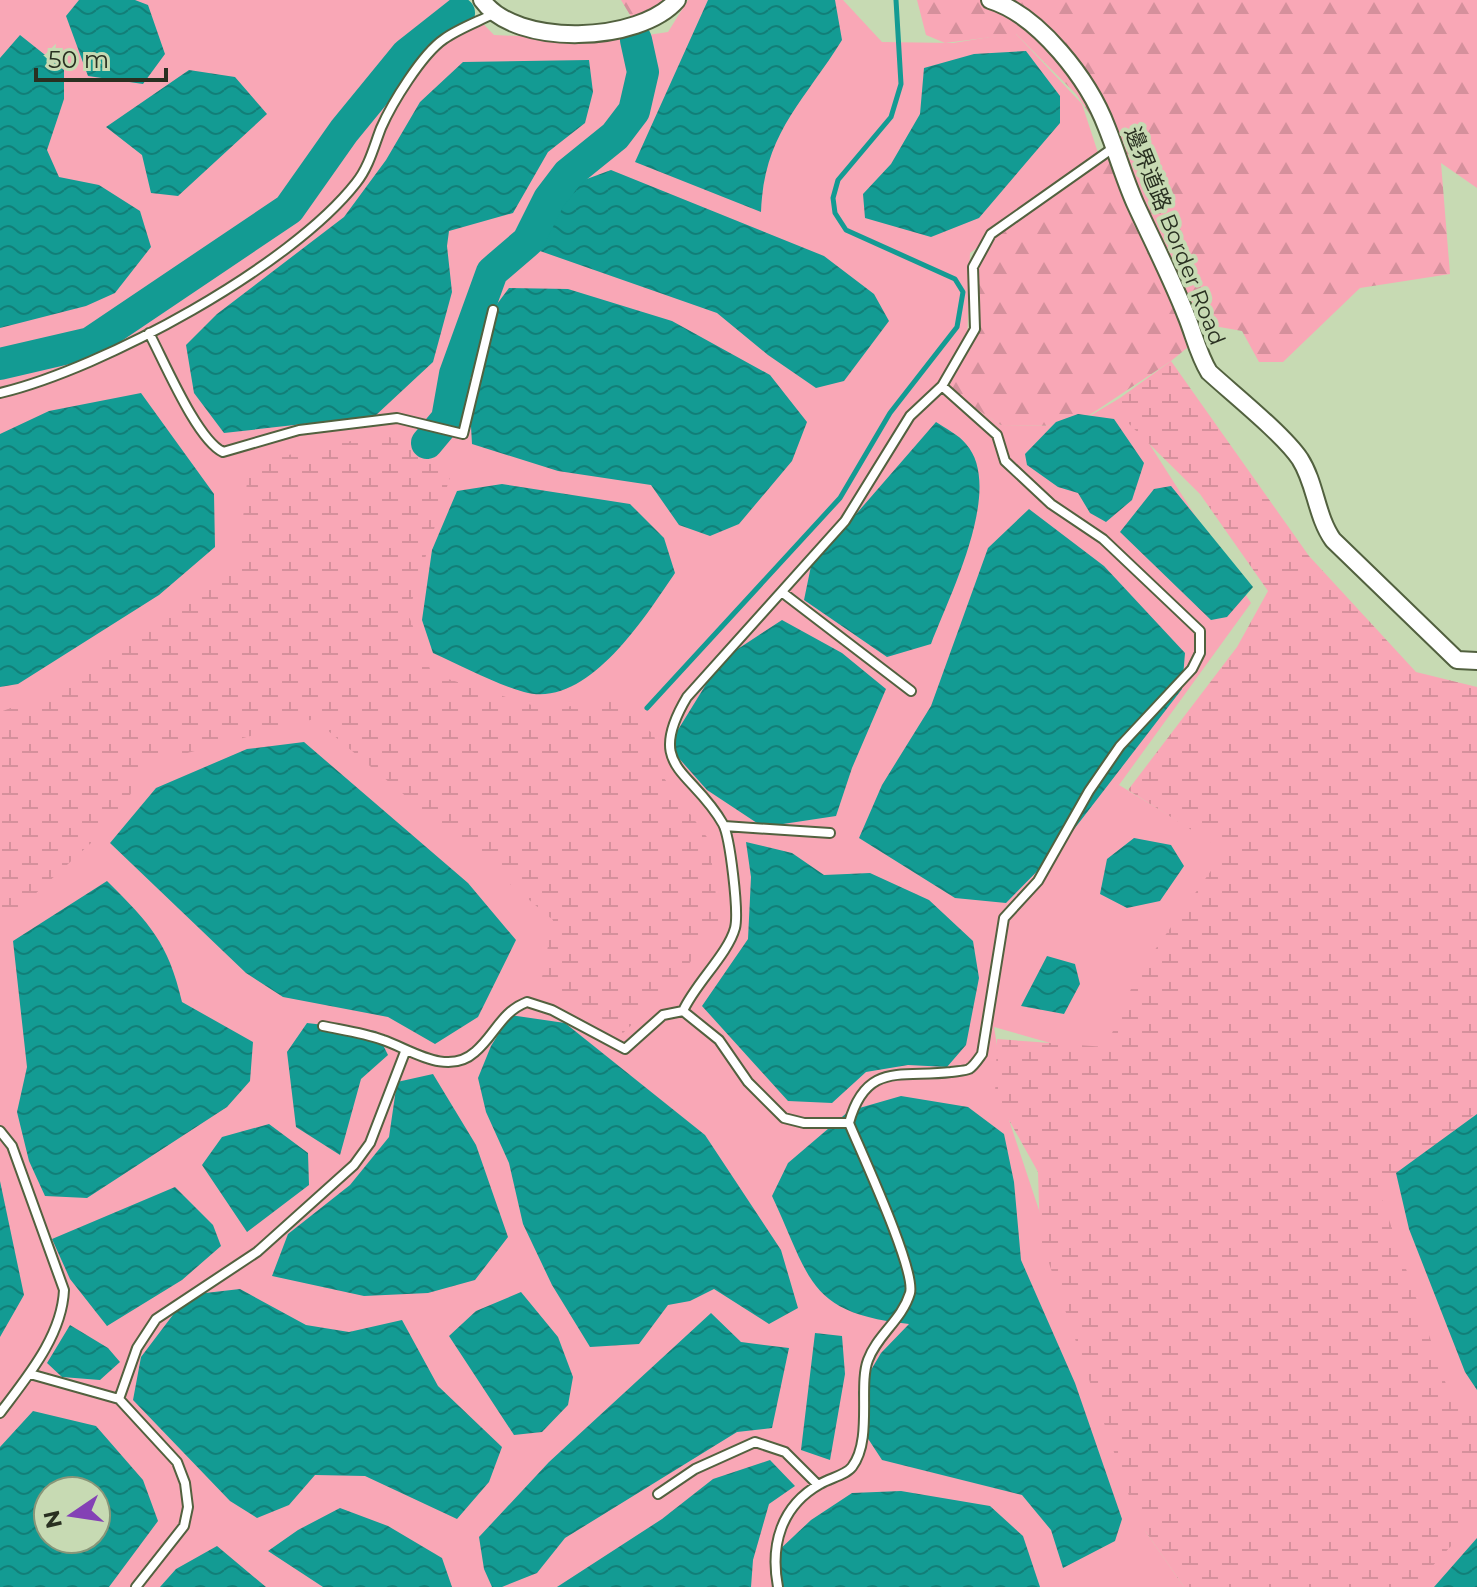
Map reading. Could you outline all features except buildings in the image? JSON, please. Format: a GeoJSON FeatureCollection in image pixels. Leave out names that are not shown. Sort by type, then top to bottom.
{"type":"FeatureCollection","features":[{"type":"Feature","properties":{"kind":"street"},"geometry":{"type":"LineString","coordinates":[[482,0],[493,14],[518,27],[548,35],[636,25],[669,10],[677,0]]}},
{"type":"Feature","properties":{"kind":"street","name":"邊界道路 Border Road"},"geometry":{"type":"LineString","coordinates":[[990,0],[1009,6],[1041,30],[1086,88],[1107,127],[1113,148],[1186,314],[1200,358],[1209,372],[1299,457],[1309,477],[1325,529],[1333,540],[1457,660],[1477,661]]}},
{"type":"Feature","properties":{"kind":"lane"},"geometry":{"type":"LineString","coordinates":[[0,393],[39,384],[149,333],[275,257],[326,214],[357,182],[383,125],[426,56],[444,39],[493,14]]}},
{"type":"Feature","properties":{"kind":"lane"},"geometry":{"type":"LineString","coordinates":[[683,1011],[693,989],[735,927],[736,912],[724,826],[672,760],[671,724],[687,697],[845,521],[910,416],[942,386],[975,329],[973,267],[991,234],[1113,148]]}},
{"type":"Feature","properties":{"kind":"lane"},"geometry":{"type":"LineString","coordinates":[[149,333],[203,432],[213,448],[223,452],[299,430],[397,418],[463,434],[493,310]]}},
{"type":"Feature","properties":{"kind":"lane"},"geometry":{"type":"LineString","coordinates":[[778,1587],[773,1560],[778,1533],[793,1506],[818,1485],[851,1469],[866,1402],[868,1360],[903,1313],[911,1289],[903,1256],[849,1123],[867,1085],[900,1072],[923,1075],[969,1069],[982,1054],[1004,918],[1038,881],[1089,791],[1120,746],[1192,669],[1200,653],[1200,631],[1103,539],[1051,504],[1005,461],[997,435],[942,386]]}},
{"type":"Feature","properties":{"kind":"lane"},"geometry":{"type":"LineString","coordinates":[[783,593],[911,691]]}},
{"type":"Feature","properties":{"kind":"lane"},"geometry":{"type":"LineString","coordinates":[[724,826],[830,833]]}},
{"type":"Feature","properties":{"kind":"lane"},"geometry":{"type":"LineString","coordinates":[[323,1026],[384,1040],[405,1052],[440,1062],[459,1060],[474,1053],[503,1016],[527,1002],[552,1010],[625,1049],[663,1015],[683,1011]]}},
{"type":"Feature","properties":{"kind":"lane"},"geometry":{"type":"LineString","coordinates":[[683,1011],[719,1040],[748,1082],[784,1118],[804,1123],[849,1123]]}},
{"type":"Feature","properties":{"kind":"lane"},"geometry":{"type":"LineString","coordinates":[[119,1399],[137,1348],[156,1319],[257,1252],[354,1165],[370,1143],[405,1052]]}},
{"type":"Feature","properties":{"kind":"lane"},"geometry":{"type":"LineString","coordinates":[[0,1131],[12,1146],[64,1290],[63,1313],[30,1374],[0,1413]]}},
{"type":"Feature","properties":{"kind":"lane"},"geometry":{"type":"LineString","coordinates":[[30,1374],[119,1399],[177,1462],[185,1483],[188,1507],[184,1526],[136,1587]]}},
{"type":"Feature","properties":{"kind":"lane"},"geometry":{"type":"LineString","coordinates":[[658,1494],[695,1469],[755,1442],[785,1452],[818,1485]]}},
{"type":"Feature","properties":{"kind":"green space"},"geometry":{"type":"Polygon","coordinates":[[[0,0],[460,0],[494,35],[615,40],[668,32],[688,0],[843,0],[882,42],[953,43],[1015,33],[1082,104],[1099,156],[970,253],[967,347],[943,386],[1001,425],[1073,426],[1120,398],[1251,603],[1119,785],[1226,850],[1106,1059],[994,1027],[1009,1120],[1146,1532],[1184,1587],[0,1587],[0,0]]]}},
{"type":"Feature","properties":{"kind":"green space"},"geometry":{"type":"Polygon","coordinates":[[[621,0],[666,0],[636,25],[621,0]]]}},
{"type":"Feature","properties":{"kind":"green space"},"geometry":{"type":"Polygon","coordinates":[[[917,0],[1477,0],[1477,188],[1441,163],[1450,274],[1360,288],[1283,362],[1259,362],[1242,331],[1214,326],[1171,361],[1073,426],[1001,425],[942,386],[967,347],[975,297],[973,267],[999,220],[1113,148],[1076,94],[1016,34],[945,43],[926,35],[917,0]]]}},
{"type":"Feature","properties":{"kind":"green space"},"geometry":{"type":"Polygon","coordinates":[[[1171,361],[1309,556],[1416,672],[1477,687],[1477,1112],[1379,1191],[1447,1387],[1477,1415],[1477,1518],[1413,1587],[1184,1587],[1137,1519],[1040,1237],[1038,1172],[995,1095],[997,1039],[1106,1047],[1137,975],[1225,851],[1128,790],[1237,647],[1268,591],[1200,494],[1120,415],[1120,398],[1171,361]]]}},
{"type":"Feature","properties":{"kind":"green space"},"geometry":{"type":"Polygon","coordinates":[[[382,434],[454,464],[408,614],[432,674],[551,711],[611,696],[654,735],[664,778],[709,840],[719,920],[676,983],[623,1033],[542,977],[553,920],[314,719],[154,762],[102,833],[11,916],[0,907],[0,712],[40,697],[238,563],[249,464],[382,434]]]}},
{"type":"Feature","properties":{"kind":"green space"},"geometry":{"type":"Polygon","coordinates":[[[1477,1077],[1477,1439],[1385,1309],[1366,1165],[1477,1077]]]}},
{"type":"Feature","properties":{"kind":"green space"},"geometry":{"type":"Polygon","coordinates":[[[1477,1492],[1477,1587],[1390,1587],[1477,1492]]]}},
{"type":"Feature","properties":{"kind":"water"},"geometry":{"type":"Polygon","coordinates":[[[79,0],[135,0],[148,5],[165,54],[143,84],[88,76],[66,16],[79,0]]]}},
{"type":"Feature","properties":{"kind":"water"},"geometry":{"type":"Polygon","coordinates":[[[708,0],[835,0],[842,40],[778,139],[769,161],[761,212],[635,162],[708,0]]]}},
{"type":"Feature","properties":{"kind":"water"},"geometry":{"type":"Polygon","coordinates":[[[20,35],[64,70],[64,99],[47,150],[59,177],[99,185],[140,211],[151,247],[115,293],[86,306],[0,328],[0,58],[20,35]]]}},
{"type":"Feature","properties":{"kind":"water"},"geometry":{"type":"Polygon","coordinates":[[[1026,51],[1060,96],[1060,123],[979,218],[931,237],[865,218],[863,194],[891,164],[920,114],[924,68],[974,54],[1026,51]]]}},
{"type":"Feature","properties":{"kind":"water"},"geometry":{"type":"Polygon","coordinates":[[[589,60],[593,92],[585,123],[548,152],[513,213],[449,231],[447,246],[452,292],[433,362],[375,416],[224,433],[194,393],[186,345],[217,314],[344,217],[386,160],[420,102],[463,62],[589,60]]]}},
{"type":"Feature","properties":{"kind":"water"},"geometry":{"type":"Polygon","coordinates":[[[189,70],[235,77],[267,114],[178,196],[151,193],[142,155],[106,127],[189,70]]]}},
{"type":"Feature","properties":{"kind":"water"},"geometry":{"type":"Polygon","coordinates":[[[611,170],[824,256],[874,294],[889,321],[844,381],[816,388],[768,355],[717,313],[540,251],[568,186],[611,170]]]}},
{"type":"Feature","properties":{"kind":"water"},"geometry":{"type":"Polygon","coordinates":[[[509,288],[568,289],[672,321],[770,375],[807,422],[792,461],[739,524],[710,536],[679,525],[651,485],[558,471],[472,444],[469,391],[485,320],[509,288]]]}},
{"type":"Feature","properties":{"kind":"water"},"geometry":{"type":"Polygon","coordinates":[[[141,393],[214,494],[215,547],[159,595],[18,684],[0,687],[0,434],[49,411],[141,393]]]}},
{"type":"Feature","properties":{"kind":"water"},"geometry":{"type":"Polygon","coordinates":[[[1078,414],[1114,419],[1144,463],[1132,500],[1106,522],[1090,513],[1078,493],[1058,487],[1027,465],[1025,454],[1056,422],[1078,414]]]}},
{"type":"Feature","properties":{"kind":"water"},"geometry":{"type":"Polygon","coordinates":[[[936,422],[966,444],[976,463],[980,487],[977,514],[960,571],[931,644],[887,657],[804,600],[811,566],[936,422]]]}},
{"type":"Feature","properties":{"kind":"water"},"geometry":{"type":"Polygon","coordinates":[[[502,484],[630,504],[664,538],[675,573],[648,613],[612,656],[592,674],[570,687],[547,694],[512,688],[433,653],[422,620],[432,550],[457,491],[502,484]]]}},
{"type":"Feature","properties":{"kind":"water"},"geometry":{"type":"Polygon","coordinates":[[[1171,486],[1253,587],[1227,617],[1211,620],[1120,532],[1154,489],[1171,486]]]}},
{"type":"Feature","properties":{"kind":"water"},"geometry":{"type":"Polygon","coordinates":[[[1029,509],[1104,566],[1185,653],[1182,689],[1058,850],[1006,903],[955,898],[859,838],[882,785],[931,706],[988,548],[1029,509]]]}},
{"type":"Feature","properties":{"kind":"water"},"geometry":{"type":"Polygon","coordinates":[[[782,620],[842,653],[886,689],[852,768],[836,816],[763,827],[707,790],[668,746],[721,660],[782,620]]]}},
{"type":"Feature","properties":{"kind":"water"},"geometry":{"type":"Polygon","coordinates":[[[304,742],[468,883],[516,940],[478,1017],[435,1044],[388,1017],[283,997],[246,973],[110,843],[156,788],[247,749],[304,742]]]}},
{"type":"Feature","properties":{"kind":"water"},"geometry":{"type":"Polygon","coordinates":[[[1134,838],[1171,845],[1184,866],[1160,901],[1127,908],[1100,894],[1107,859],[1134,838]]]}},
{"type":"Feature","properties":{"kind":"water"},"geometry":{"type":"Polygon","coordinates":[[[746,842],[792,853],[824,875],[870,873],[929,900],[973,941],[979,978],[966,1045],[947,1067],[908,1065],[866,1072],[832,1103],[788,1101],[702,1006],[748,939],[751,877],[746,842]]]}},
{"type":"Feature","properties":{"kind":"water"},"geometry":{"type":"Polygon","coordinates":[[[107,881],[155,935],[177,981],[182,1002],[253,1042],[250,1081],[227,1107],[87,1198],[45,1196],[29,1161],[17,1112],[27,1067],[13,941],[107,881]]]}},
{"type":"Feature","properties":{"kind":"water"},"geometry":{"type":"Polygon","coordinates":[[[1047,956],[1075,964],[1080,984],[1064,1014],[1021,1006],[1047,956]]]}},
{"type":"Feature","properties":{"kind":"water"},"geometry":{"type":"Polygon","coordinates":[[[510,1015],[565,1023],[705,1135],[781,1250],[798,1308],[769,1324],[714,1289],[690,1301],[668,1305],[639,1344],[590,1347],[552,1285],[523,1224],[509,1163],[486,1112],[478,1078],[491,1046],[510,1015]]]}},
{"type":"Feature","properties":{"kind":"water"},"geometry":{"type":"Polygon","coordinates":[[[307,1023],[376,1031],[388,1055],[361,1079],[340,1155],[296,1127],[287,1052],[307,1023]]]}},
{"type":"Feature","properties":{"kind":"water"},"geometry":{"type":"Polygon","coordinates":[[[433,1074],[476,1145],[508,1237],[475,1280],[428,1293],[364,1296],[272,1276],[288,1234],[350,1185],[389,1137],[397,1082],[433,1074]]]}},
{"type":"Feature","properties":{"kind":"water"},"geometry":{"type":"Polygon","coordinates":[[[901,1096],[968,1107],[1004,1134],[1014,1182],[1021,1260],[1075,1383],[1122,1519],[1115,1541],[1063,1568],[1051,1530],[1022,1495],[882,1460],[865,1434],[858,1392],[881,1353],[909,1324],[875,1319],[831,1301],[806,1270],[772,1196],[788,1163],[849,1111],[901,1096]]]}},
{"type":"Feature","properties":{"kind":"water"},"geometry":{"type":"Polygon","coordinates":[[[1477,1114],[1477,1390],[1465,1372],[1409,1229],[1396,1173],[1477,1114]]]}},
{"type":"Feature","properties":{"kind":"water"},"geometry":{"type":"Polygon","coordinates":[[[269,1124],[308,1153],[309,1185],[247,1232],[202,1165],[222,1137],[269,1124]]]}},
{"type":"Feature","properties":{"kind":"water"},"geometry":{"type":"Polygon","coordinates":[[[0,1181],[24,1295],[0,1337],[0,1181]]]}},
{"type":"Feature","properties":{"kind":"water"},"geometry":{"type":"Polygon","coordinates":[[[175,1187],[213,1225],[221,1246],[182,1280],[107,1326],[70,1279],[52,1239],[175,1187]]]}},
{"type":"Feature","properties":{"kind":"water"},"geometry":{"type":"Polygon","coordinates":[[[240,1289],[306,1325],[349,1332],[402,1320],[438,1386],[502,1447],[489,1482],[457,1519],[365,1476],[315,1475],[289,1505],[257,1518],[230,1501],[133,1400],[141,1357],[188,1295],[240,1289]]]}},
{"type":"Feature","properties":{"kind":"water"},"geometry":{"type":"Polygon","coordinates":[[[521,1292],[558,1337],[573,1377],[568,1405],[542,1432],[514,1435],[449,1336],[476,1311],[521,1292]]]}},
{"type":"Feature","properties":{"kind":"water"},"geometry":{"type":"Polygon","coordinates":[[[711,1313],[741,1342],[789,1348],[772,1428],[737,1432],[565,1538],[537,1573],[502,1587],[492,1587],[484,1569],[479,1537],[549,1462],[711,1313]]]}},
{"type":"Feature","properties":{"kind":"water"},"geometry":{"type":"Polygon","coordinates":[[[70,1325],[108,1348],[120,1362],[100,1380],[62,1377],[47,1363],[70,1325]]]}},
{"type":"Feature","properties":{"kind":"water"},"geometry":{"type":"Polygon","coordinates":[[[815,1333],[842,1336],[845,1374],[830,1460],[801,1450],[815,1333]]]}},
{"type":"Feature","properties":{"kind":"water"},"geometry":{"type":"Polygon","coordinates":[[[33,1411],[96,1426],[143,1480],[158,1521],[109,1587],[0,1587],[0,1447],[33,1411]]]}},
{"type":"Feature","properties":{"kind":"water"},"geometry":{"type":"Polygon","coordinates":[[[770,1460],[795,1486],[769,1504],[753,1560],[751,1587],[557,1587],[662,1519],[713,1479],[770,1460]]]}},
{"type":"Feature","properties":{"kind":"water"},"geometry":{"type":"Polygon","coordinates":[[[901,1491],[990,1506],[1023,1536],[1040,1587],[775,1587],[777,1552],[811,1520],[852,1493],[901,1491]]]}},
{"type":"Feature","properties":{"kind":"water"},"geometry":{"type":"Polygon","coordinates":[[[340,1508],[388,1526],[442,1558],[452,1587],[323,1587],[268,1551],[298,1530],[340,1508]]]}},
{"type":"Feature","properties":{"kind":"water"},"geometry":{"type":"Polygon","coordinates":[[[1477,1538],[1477,1587],[1434,1587],[1477,1538]]]}},
{"type":"Feature","properties":{"kind":"water"},"geometry":{"type":"Polygon","coordinates":[[[217,1546],[266,1587],[160,1587],[176,1569],[217,1546]]]}},
{"type":"Feature","properties":{"kind":"waterway"},"geometry":{"type":"LineString","coordinates":[[647,708],[840,498],[890,413],[957,327],[963,292],[955,279],[846,230],[835,213],[833,198],[838,180],[891,117],[901,84],[896,0]]}},
{"type":"Feature","properties":{"kind":"waterway"},"geometry":{"type":"LineString","coordinates":[[0,364],[90,343],[289,209],[344,131],[407,54],[459,13]]}},
{"type":"Feature","properties":{"kind":"waterway"},"geometry":{"type":"LineString","coordinates":[[427,443],[447,419],[455,374],[492,272],[528,241],[549,199],[568,174],[615,136],[634,111],[643,72],[636,40]]}}]}
